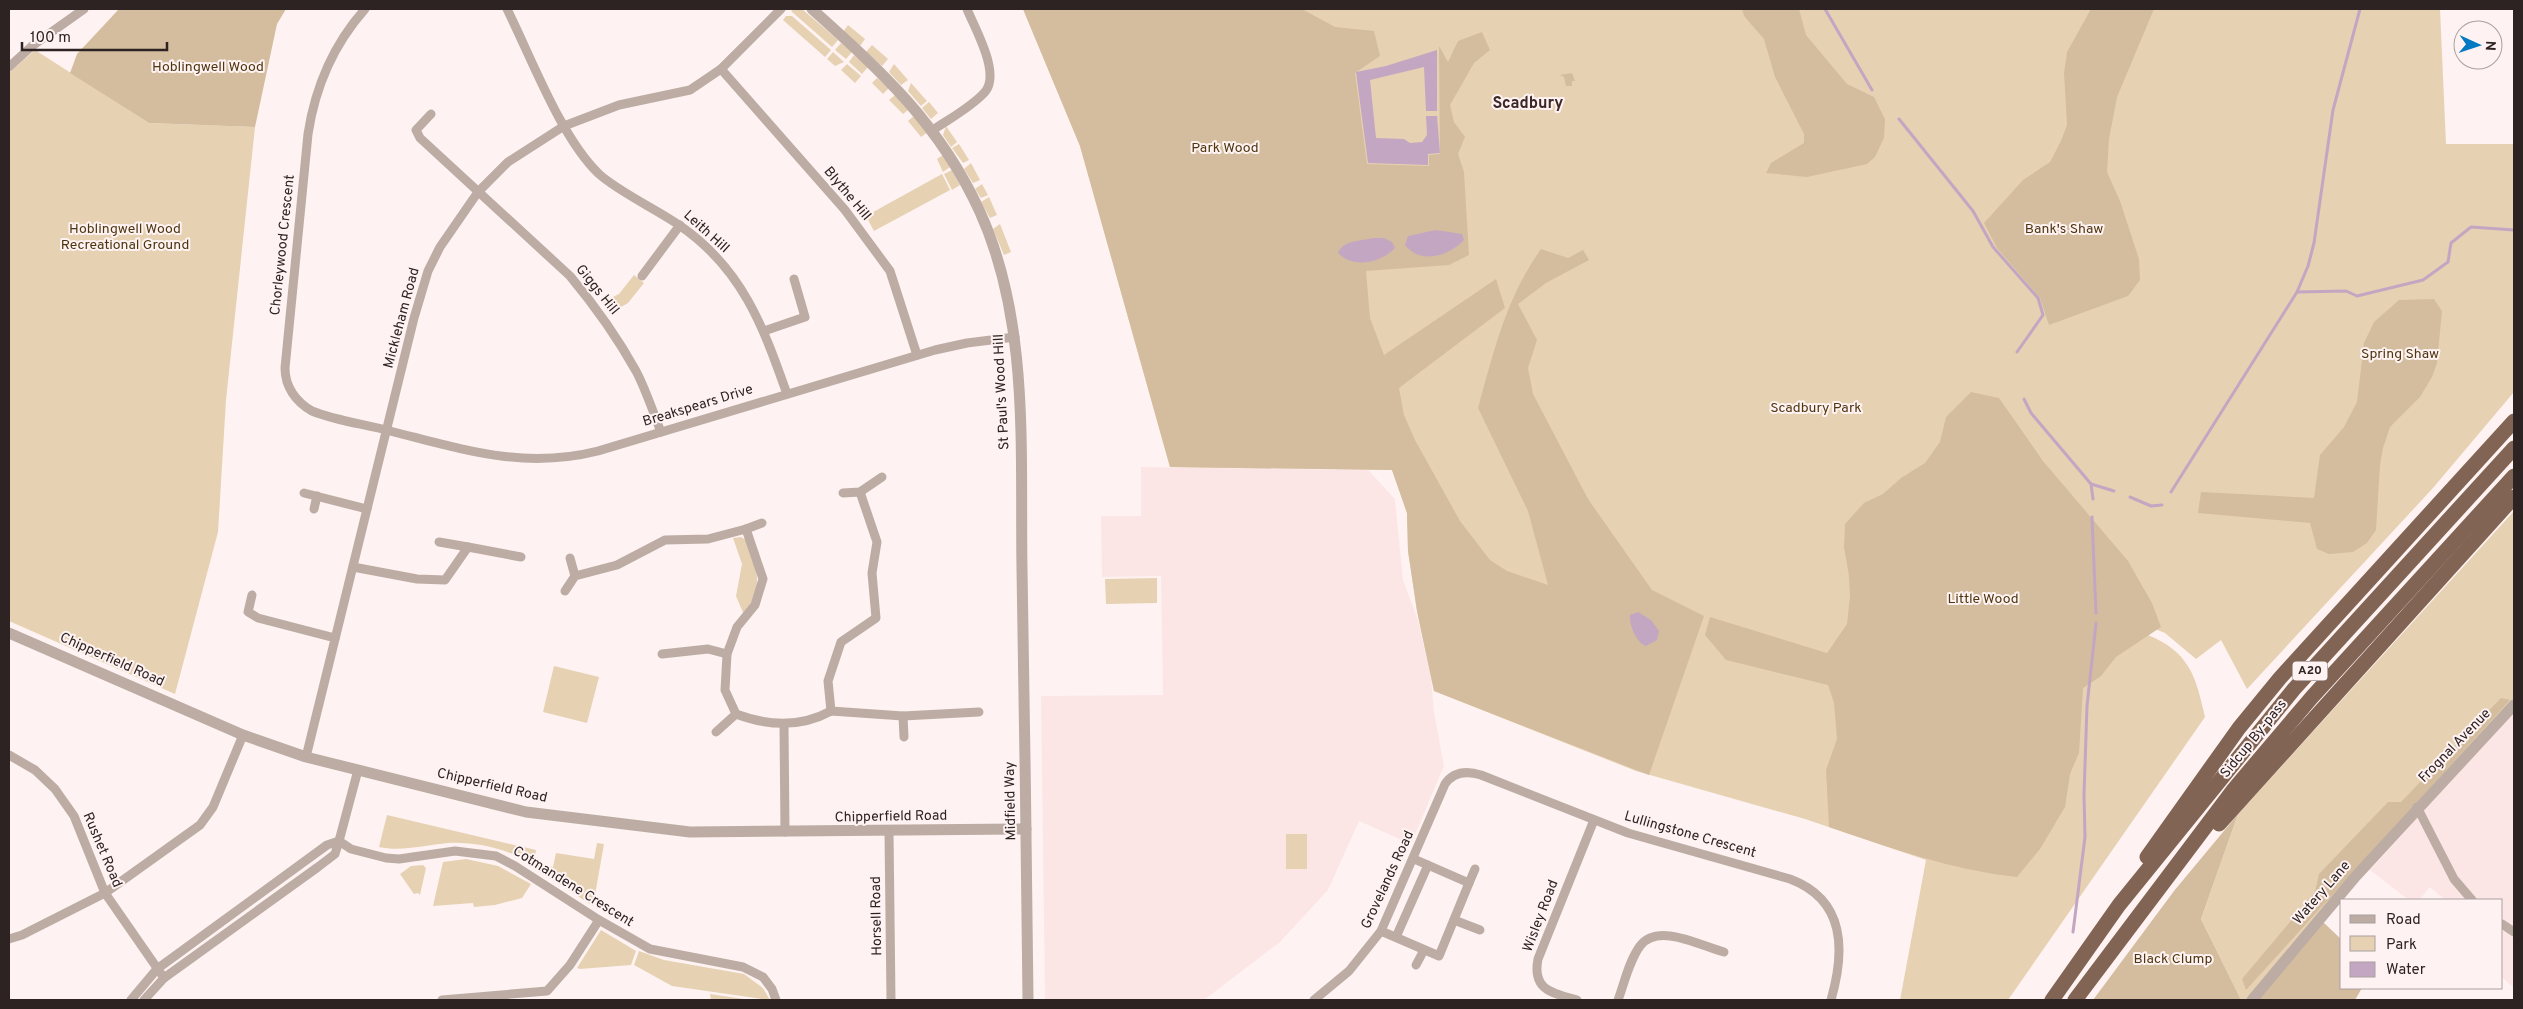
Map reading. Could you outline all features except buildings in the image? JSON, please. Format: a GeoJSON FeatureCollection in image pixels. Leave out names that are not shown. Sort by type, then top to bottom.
{"type":"FeatureCollection","features":[{"type":"Feature","properties":{"kind":"highway","name":"A20"},"geometry":{"type":"LineString","coordinates":[[2118,904],[2154,844],[2257,707],[2336,615],[2514,421]]}},
{"type":"Feature","properties":{"kind":"highway","name":"Sidcup By-pass"},"geometry":{"type":"LineString","coordinates":[[2052,1000],[2118,904],[2294,689],[2514,448]]}},
{"type":"Feature","properties":{"kind":"highway","name":"Sidcup By-pass"},"geometry":{"type":"LineString","coordinates":[[2075,1000],[2128,927],[2234,789],[2312,697],[2514,476]]}},
{"type":"Feature","properties":{"kind":"highway","name":"A20"},"geometry":{"type":"LineString","coordinates":[[2128,927],[2163,890],[2236,803],[2514,497]]}},
{"type":"Feature","properties":{"kind":"street"},"geometry":{"type":"LineString","coordinates":[[9,67],[32,46],[84,9]]}},
{"type":"Feature","properties":{"kind":"street","name":"Chorleywood Crescent"},"geometry":{"type":"LineString","coordinates":[[365,9],[332,56],[319,87],[311,116],[285,377],[297,399],[312,411],[387,430]]}},
{"type":"Feature","properties":{"kind":"street","name":"Leith Hill"},"geometry":{"type":"LineString","coordinates":[[507,9],[564,126],[578,150],[600,174],[697,238],[726,269],[747,297],[764,330],[786,394]]}},
{"type":"Feature","properties":{"kind":"street","name":"Mickleham Road"},"geometry":{"type":"LineString","coordinates":[[306,757],[428,271],[440,247],[478,192],[508,162],[564,126],[619,105],[690,90],[721,69],[781,9]]}},
{"type":"Feature","properties":{"kind":"street","name":"St Paul's Wood Hill"},"geometry":{"type":"LineString","coordinates":[[812,9],[884,74],[933,130],[966,185],[989,234],[1008,297],[1015,337],[1018,372],[1023,602]]}},
{"type":"Feature","properties":{"kind":"street"},"geometry":{"type":"LineString","coordinates":[[933,130],[984,93],[989,83],[988,62],[967,9]]}},
{"type":"Feature","properties":{"kind":"street","name":"Blythe Hill"},"geometry":{"type":"LineString","coordinates":[[721,69],[845,210],[890,271],[917,355]]}},
{"type":"Feature","properties":{"kind":"street","name":"Giggs Hill"},"geometry":{"type":"LineString","coordinates":[[431,114],[416,130],[420,138],[570,276],[603,318],[637,373],[661,432]]}},
{"type":"Feature","properties":{"kind":"street"},"geometry":{"type":"LineString","coordinates":[[642,276],[680,225]]}},
{"type":"Feature","properties":{"kind":"street"},"geometry":{"type":"LineString","coordinates":[[764,330],[805,317],[794,279]]}},
{"type":"Feature","properties":{"kind":"street","name":"Breakspears Drive"},"geometry":{"type":"LineString","coordinates":[[387,430],[492,456],[530,459],[584,454],[917,355],[967,343],[1015,337]]}},
{"type":"Feature","properties":{"kind":"street"},"geometry":{"type":"LineString","coordinates":[[843,493],[860,492],[882,477]]}},
{"type":"Feature","properties":{"kind":"street"},"geometry":{"type":"LineString","coordinates":[[831,711],[828,681],[842,642],[876,618],[872,573],[877,542],[860,492]]}},
{"type":"Feature","properties":{"kind":"street"},"geometry":{"type":"LineString","coordinates":[[304,493],[367,509]]}},
{"type":"Feature","properties":{"kind":"street"},"geometry":{"type":"LineString","coordinates":[[314,509],[317,496]]}},
{"type":"Feature","properties":{"kind":"street"},"geometry":{"type":"LineString","coordinates":[[565,591],[575,576],[617,565],[665,540],[708,539],[746,529],[762,522]]}},
{"type":"Feature","properties":{"kind":"street"},"geometry":{"type":"LineString","coordinates":[[746,529],[763,579],[755,605],[737,627],[727,654],[725,690],[736,714],[756,722],[784,724],[815,720],[831,711],[903,716],[979,712]]}},
{"type":"Feature","properties":{"kind":"street"},"geometry":{"type":"LineString","coordinates":[[439,542],[521,557]]}},
{"type":"Feature","properties":{"kind":"street"},"geometry":{"type":"LineString","coordinates":[[353,567],[417,580],[445,580],[468,547]]}},
{"type":"Feature","properties":{"kind":"street"},"geometry":{"type":"LineString","coordinates":[[570,558],[575,576]]}},
{"type":"Feature","properties":{"kind":"street"},"geometry":{"type":"LineString","coordinates":[[252,595],[248,612],[258,618],[335,638]]}},
{"type":"Feature","properties":{"kind":"street","name":"Midfield Way"},"geometry":{"type":"LineString","coordinates":[[1023,602],[1028,1000]]}},
{"type":"Feature","properties":{"kind":"street","name":"Chipperfield Road"},"geometry":{"type":"LineString","coordinates":[[9,633],[243,735],[306,757],[526,812],[690,832],[889,832],[1026,829]]}},
{"type":"Feature","properties":{"kind":"street"},"geometry":{"type":"LineString","coordinates":[[662,654],[708,649],[727,654]]}},
{"type":"Feature","properties":{"kind":"street","name":"Frognal Avenue"},"geometry":{"type":"LineString","coordinates":[[2418,807],[2514,705]]}},
{"type":"Feature","properties":{"kind":"street"},"geometry":{"type":"LineString","coordinates":[[716,732],[736,714]]}},
{"type":"Feature","properties":{"kind":"street"},"geometry":{"type":"LineString","coordinates":[[903,716],[904,737]]}},
{"type":"Feature","properties":{"kind":"street"},"geometry":{"type":"LineString","coordinates":[[784,724],[785,832]]}},
{"type":"Feature","properties":{"kind":"street"},"geometry":{"type":"LineString","coordinates":[[9,939],[22,935],[104,894],[206,820],[216,801],[243,735]]}},
{"type":"Feature","properties":{"kind":"street","name":"Rushet Road"},"geometry":{"type":"LineString","coordinates":[[9,755],[35,770],[55,789],[74,816],[104,894],[164,978]]}},
{"type":"Feature","properties":{"kind":"street"},"geometry":{"type":"LineString","coordinates":[[144,1000],[164,978],[335,854],[358,770]]}},
{"type":"Feature","properties":{"kind":"street","name":"Lullingstone Crescent"},"geometry":{"type":"LineString","coordinates":[[1448,779],[1463,772],[1473,772],[1628,832],[1790,879],[1809,888],[1830,911],[1838,934],[1839,956],[1830,1000]]}},
{"type":"Feature","properties":{"kind":"street","name":"Grovelands Road"},"geometry":{"type":"LineString","coordinates":[[1314,1000],[1349,971],[1381,931],[1448,779]]}},
{"type":"Feature","properties":{"kind":"street"},"geometry":{"type":"LineString","coordinates":[[2418,807],[2454,879],[2471,899]]}},
{"type":"Feature","properties":{"kind":"street","name":"Watery Lane"},"geometry":{"type":"LineString","coordinates":[[2252,1000],[2318,918],[2418,807]]}},
{"type":"Feature","properties":{"kind":"street","name":"Wisley Road"},"geometry":{"type":"LineString","coordinates":[[1577,1000],[1544,988],[1538,980],[1536,970],[1594,820]]}},
{"type":"Feature","properties":{"kind":"street","name":"Horsell Road"},"geometry":{"type":"LineString","coordinates":[[889,832],[891,1000]]}},
{"type":"Feature","properties":{"kind":"street"},"geometry":{"type":"LineString","coordinates":[[131,1000],[157,970],[327,845],[339,841]]}},
{"type":"Feature","properties":{"kind":"street","name":"Cotmandene Crescent"},"geometry":{"type":"LineString","coordinates":[[339,841],[351,849],[386,858],[455,851],[496,856],[516,866],[599,920],[650,949],[743,966],[763,977],[772,989],[776,1000]]}},
{"type":"Feature","properties":{"kind":"street"},"geometry":{"type":"LineString","coordinates":[[1414,859],[1469,883]]}},
{"type":"Feature","properties":{"kind":"street"},"geometry":{"type":"LineString","coordinates":[[1396,937],[1428,865]]}},
{"type":"Feature","properties":{"kind":"street"},"geometry":{"type":"LineString","coordinates":[[1381,931],[1439,956],[1475,868]]}},
{"type":"Feature","properties":{"kind":"street"},"geometry":{"type":"LineString","coordinates":[[442,1000],[548,991],[570,965],[599,920]]}},
{"type":"Feature","properties":{"kind":"street"},"geometry":{"type":"LineString","coordinates":[[1454,920],[1480,930]]}},
{"type":"Feature","properties":{"kind":"street"},"geometry":{"type":"LineString","coordinates":[[2503,925],[2514,932]]}},
{"type":"Feature","properties":{"kind":"street"},"geometry":{"type":"LineString","coordinates":[[1618,1000],[1640,946],[1653,938],[1666,936],[1724,952]]}},
{"type":"Feature","properties":{"kind":"street"},"geometry":{"type":"LineString","coordinates":[[1416,965],[1424,950]]}},
{"type":"Feature","properties":{"kind":"shaded area"},"geometry":{"type":"Polygon","coordinates":[[[1141,467],[1368,470],[1395,499],[1403,580],[1418,620],[1431,677],[1434,712],[1444,766],[1411,844],[1359,821],[1328,890],[1280,942],[1204,1000],[1045,1000],[1041,696],[1163,695],[1161,576],[1102,577],[1101,516],[1141,516],[1141,467]]]}},
{"type":"Feature","properties":{"kind":"shaded area"},"geometry":{"type":"Polygon","coordinates":[[[2514,712],[2514,988],[2503,978],[2503,899],[2444,899],[2430,887],[2420,899],[2408,899],[2370,870],[2514,712]]]}},
{"type":"Feature","properties":{"kind":"green space","name":"Hoblingwell Wood"},"geometry":{"type":"Polygon","coordinates":[[[119,9],[286,9],[277,24],[255,127],[149,123],[70,73],[77,54],[119,9]]]}},
{"type":"Feature","properties":{"kind":"green space"},"geometry":{"type":"Polygon","coordinates":[[[802,9],[838,40],[832,47],[791,11],[802,9]]]}},
{"type":"Feature","properties":{"kind":"green space","name":"Scadbury Park"},"geometry":{"type":"Polygon","coordinates":[[[1023,9],[2440,9],[2446,144],[2514,144],[2514,392],[2433,488],[2247,689],[2221,640],[2196,659],[2165,633],[2150,627],[2148,635],[2173,649],[2188,667],[2198,689],[2205,717],[2008,1000],[1900,1000],[1926,860],[1805,819],[1636,771],[1434,691],[1417,611],[1408,551],[1407,513],[1392,470],[1170,467],[1080,146],[1023,9]]]}},
{"type":"Feature","properties":{"kind":"green space","name":"Park Wood"},"geometry":{"type":"Polygon","coordinates":[[[1023,9],[1302,9],[1335,27],[1374,31],[1380,56],[1355,73],[1367,164],[1429,166],[1429,155],[1440,154],[1439,46],[1448,62],[1458,41],[1482,32],[1490,50],[1474,63],[1450,105],[1454,122],[1465,137],[1458,154],[1464,172],[1469,255],[1449,265],[1366,271],[1370,318],[1384,355],[1496,279],[1505,308],[1399,388],[1404,415],[1415,440],[1460,521],[1490,560],[1507,571],[1548,585],[1528,511],[1478,408],[1502,326],[1519,286],[1541,249],[1568,258],[1583,250],[1589,260],[1546,283],[1518,304],[1537,340],[1528,368],[1533,394],[1588,499],[1652,590],[1704,616],[1649,775],[1434,691],[1417,611],[1408,551],[1407,513],[1392,470],[1170,467],[1080,146],[1023,9]]]}},
{"type":"Feature","properties":{"kind":"green space"},"geometry":{"type":"Polygon","coordinates":[[[1742,9],[1799,9],[1806,35],[1847,84],[1874,97],[1885,119],[1884,138],[1875,157],[1867,164],[1807,177],[1766,173],[1771,163],[1804,143],[1804,134],[1775,77],[1764,39],[1744,16],[1742,9]]]}},
{"type":"Feature","properties":{"kind":"green space","name":"Bank's Shaw"},"geometry":{"type":"Polygon","coordinates":[[[2091,9],[2154,9],[2117,97],[2109,139],[2107,172],[2120,201],[2139,259],[2140,280],[2128,296],[2049,325],[2040,298],[1997,248],[1984,223],[2023,180],[2050,162],[2061,141],[2067,125],[2064,73],[2067,52],[2091,9]]]}},
{"type":"Feature","properties":{"kind":"green space"},"geometry":{"type":"Polygon","coordinates":[[[786,16],[792,16],[831,50],[825,57],[783,20],[786,16]]]}},
{"type":"Feature","properties":{"kind":"green space"},"geometry":{"type":"Polygon","coordinates":[[[848,25],[865,39],[860,46],[843,32],[848,25]]]}},
{"type":"Feature","properties":{"kind":"green space"},"geometry":{"type":"Polygon","coordinates":[[[841,43],[852,52],[846,59],[835,50],[841,43]]]}},
{"type":"Feature","properties":{"kind":"green space"},"geometry":{"type":"Polygon","coordinates":[[[872,45],[888,59],[882,66],[866,52],[872,45]]]}},
{"type":"Feature","properties":{"kind":"green space","name":"Hoblingwell Wood Recreational Ground"},"geometry":{"type":"Polygon","coordinates":[[[35,50],[149,123],[255,127],[226,400],[218,532],[175,694],[9,621],[9,73],[35,50]]]}},
{"type":"Feature","properties":{"kind":"green space"},"geometry":{"type":"Polygon","coordinates":[[[833,52],[844,62],[835,66],[827,59],[833,52]]]}},
{"type":"Feature","properties":{"kind":"green space"},"geometry":{"type":"Polygon","coordinates":[[[854,55],[868,67],[862,74],[849,62],[854,55]]]}},
{"type":"Feature","properties":{"kind":"green space"},"geometry":{"type":"Polygon","coordinates":[[[847,64],[861,76],[855,83],[841,70],[847,64]]]}},
{"type":"Feature","properties":{"kind":"green space"},"geometry":{"type":"Polygon","coordinates":[[[894,64],[908,80],[901,85],[889,72],[894,64]]]}},
{"type":"Feature","properties":{"kind":"green space"},"geometry":{"type":"Polygon","coordinates":[[[1572,73],[1575,81],[1572,81],[1572,86],[1566,86],[1564,77],[1560,75],[1572,73]]]}},
{"type":"Feature","properties":{"kind":"green space"},"geometry":{"type":"Polygon","coordinates":[[[877,78],[889,88],[883,94],[872,83],[877,78]]]}},
{"type":"Feature","properties":{"kind":"green space"},"geometry":{"type":"Polygon","coordinates":[[[911,83],[927,101],[921,106],[908,91],[911,83]]]}},
{"type":"Feature","properties":{"kind":"green space"},"geometry":{"type":"Polygon","coordinates":[[[895,95],[908,110],[903,114],[889,100],[895,95]]]}},
{"type":"Feature","properties":{"kind":"green space"},"geometry":{"type":"Polygon","coordinates":[[[929,102],[938,113],[931,119],[922,108],[929,102]]]}},
{"type":"Feature","properties":{"kind":"green space"},"geometry":{"type":"Polygon","coordinates":[[[915,115],[928,132],[921,137],[908,121],[915,115]]]}},
{"type":"Feature","properties":{"kind":"green space"},"geometry":{"type":"Polygon","coordinates":[[[946,126],[957,142],[951,147],[943,135],[946,126]]]}},
{"type":"Feature","properties":{"kind":"green space"},"geometry":{"type":"Polygon","coordinates":[[[959,144],[969,160],[963,163],[952,148],[959,144]]]}},
{"type":"Feature","properties":{"kind":"green space"},"geometry":{"type":"Polygon","coordinates":[[[943,155],[950,167],[943,172],[937,159],[943,155]]]}},
{"type":"Feature","properties":{"kind":"green space"},"geometry":{"type":"Polygon","coordinates":[[[971,163],[980,180],[973,183],[964,169],[971,163]]]}},
{"type":"Feature","properties":{"kind":"green space"},"geometry":{"type":"Polygon","coordinates":[[[952,170],[960,185],[952,190],[944,174],[952,170]]]}},
{"type":"Feature","properties":{"kind":"green space"},"geometry":{"type":"Polygon","coordinates":[[[942,174],[950,190],[874,231],[866,216],[942,174]]]}},
{"type":"Feature","properties":{"kind":"green space"},"geometry":{"type":"Polygon","coordinates":[[[982,184],[988,195],[981,198],[975,189],[982,184]]]}},
{"type":"Feature","properties":{"kind":"green space"},"geometry":{"type":"Polygon","coordinates":[[[989,197],[997,215],[990,218],[981,202],[989,197]]]}},
{"type":"Feature","properties":{"kind":"green space"},"geometry":{"type":"Polygon","coordinates":[[[1000,224],[1011,252],[1004,255],[993,229],[1000,224]]]}},
{"type":"Feature","properties":{"kind":"green space"},"geometry":{"type":"Polygon","coordinates":[[[634,275],[644,283],[628,303],[611,313],[603,302],[619,294],[634,275]]]}},
{"type":"Feature","properties":{"kind":"green space","name":"Spring Shaw"},"geometry":{"type":"Polygon","coordinates":[[[2434,299],[2442,311],[2437,363],[2432,377],[2420,397],[2390,427],[2380,465],[2376,530],[2367,543],[2353,552],[2329,554],[2317,549],[2310,523],[2198,513],[2201,492],[2314,498],[2320,455],[2344,427],[2357,402],[2364,343],[2374,322],[2399,300],[2434,299]]]}},
{"type":"Feature","properties":{"kind":"green space","name":"Little Wood"},"geometry":{"type":"Polygon","coordinates":[[[1971,392],[1999,398],[2043,461],[2128,561],[2152,603],[2161,627],[2116,657],[2101,676],[2083,688],[2079,753],[2070,774],[2065,807],[2040,849],[2017,877],[1945,864],[1829,827],[1826,770],[1837,739],[1834,703],[1828,685],[1726,660],[1705,635],[1710,617],[1827,653],[1847,624],[1850,596],[1844,547],[1845,524],[1864,503],[1883,494],[1901,478],[1925,463],[1940,442],[1946,417],[1971,392]]]}},
{"type":"Feature","properties":{"kind":"green space"},"geometry":{"type":"Polygon","coordinates":[[[2514,511],[2514,703],[2247,1000],[2241,1000],[2201,919],[2238,814],[2514,511]]]}},
{"type":"Feature","properties":{"kind":"green space"},"geometry":{"type":"Polygon","coordinates":[[[741,537],[746,540],[757,578],[755,595],[744,615],[736,596],[742,564],[733,538],[741,537]]]}},
{"type":"Feature","properties":{"kind":"green space"},"geometry":{"type":"Polygon","coordinates":[[[1157,578],[1157,603],[1106,604],[1105,579],[1157,578]]]}},
{"type":"Feature","properties":{"kind":"green space"},"geometry":{"type":"Polygon","coordinates":[[[554,666],[599,677],[587,723],[543,712],[554,666]]]}},
{"type":"Feature","properties":{"kind":"green space"},"geometry":{"type":"Polygon","coordinates":[[[2501,698],[2510,700],[2246,990],[2242,979],[2315,892],[2319,874],[2388,802],[2401,802],[2501,698]]]}},
{"type":"Feature","properties":{"kind":"green space","name":"Black Clump"},"geometry":{"type":"Polygon","coordinates":[[[2238,814],[2201,919],[2241,1000],[2093,1000],[2174,891],[2238,814]]]}},
{"type":"Feature","properties":{"kind":"green space"},"geometry":{"type":"Polygon","coordinates":[[[387,815],[536,850],[534,864],[553,867],[556,853],[594,859],[597,843],[604,844],[593,906],[513,854],[497,849],[481,845],[456,843],[404,848],[379,847],[387,815]]]}},
{"type":"Feature","properties":{"kind":"green space"},"geometry":{"type":"Polygon","coordinates":[[[1286,834],[1307,834],[1307,869],[1286,869],[1286,834]]]}},
{"type":"Feature","properties":{"kind":"green space"},"geometry":{"type":"Polygon","coordinates":[[[466,859],[498,866],[531,884],[522,898],[495,905],[474,907],[473,903],[433,906],[443,862],[466,859]]]}},
{"type":"Feature","properties":{"kind":"green space"},"geometry":{"type":"Polygon","coordinates":[[[423,865],[426,868],[420,895],[418,893],[414,894],[400,874],[411,866],[423,865]]]}},
{"type":"Feature","properties":{"kind":"green space"},"geometry":{"type":"Polygon","coordinates":[[[2323,922],[2340,938],[2340,989],[2361,989],[2355,1000],[2257,1000],[2323,922]]]}},
{"type":"Feature","properties":{"kind":"green space"},"geometry":{"type":"Polygon","coordinates":[[[601,930],[636,951],[631,965],[577,968],[601,930]]]}},
{"type":"Feature","properties":{"kind":"green space"},"geometry":{"type":"Polygon","coordinates":[[[639,951],[664,960],[744,974],[763,988],[770,1000],[672,986],[634,965],[639,951]]]}},
{"type":"Feature","properties":{"kind":"green space"},"geometry":{"type":"Polygon","coordinates":[[[710,994],[751,1000],[711,1000],[710,994]]]}},
{"type":"Feature","properties":{"kind":"water"},"geometry":{"type":"Polygon","coordinates":[[[1437,50],[1437,111],[1426,111],[1424,67],[1370,80],[1376,138],[1404,139],[1410,143],[1422,142],[1427,135],[1426,116],[1437,116],[1440,153],[1428,154],[1428,165],[1368,163],[1356,72],[1386,66],[1437,50]]]}},
{"type":"Feature","properties":{"kind":"water"},"geometry":{"type":"Polygon","coordinates":[[[1436,230],[1462,234],[1464,240],[1451,250],[1435,256],[1419,255],[1405,245],[1408,236],[1436,230]]]}},
{"type":"Feature","properties":{"kind":"water"},"geometry":{"type":"Polygon","coordinates":[[[1373,238],[1384,238],[1392,242],[1395,248],[1382,257],[1367,262],[1351,261],[1338,253],[1348,243],[1373,238]]]}},
{"type":"Feature","properties":{"kind":"water"},"geometry":{"type":"Polygon","coordinates":[[[1638,612],[1651,620],[1659,631],[1657,640],[1646,646],[1636,637],[1631,623],[1630,615],[1638,612]]]}},
{"type":"Feature","properties":{"kind":"waterway"},"geometry":{"type":"LineString","coordinates":[[1825,9],[1872,90]]}},
{"type":"Feature","properties":{"kind":"waterway"},"geometry":{"type":"LineString","coordinates":[[2297,292],[2308,266],[2314,243],[2333,110],[2360,9]]}},
{"type":"Feature","properties":{"kind":"waterway"},"geometry":{"type":"LineString","coordinates":[[1899,119],[1973,211],[1993,247],[2038,298],[2043,315],[2017,352]]}},
{"type":"Feature","properties":{"kind":"waterway"},"geometry":{"type":"LineString","coordinates":[[2171,492],[2297,292],[2346,291],[2357,296],[2423,280],[2448,262],[2451,243],[2471,227],[2514,230]]}},
{"type":"Feature","properties":{"kind":"waterway"},"geometry":{"type":"LineString","coordinates":[[2024,399],[2031,413],[2091,484],[2093,499]]}},
{"type":"Feature","properties":{"kind":"waterway"},"geometry":{"type":"LineString","coordinates":[[2091,484],[2114,491]]}},
{"type":"Feature","properties":{"kind":"waterway"},"geometry":{"type":"LineString","coordinates":[[2130,497],[2151,506],[2162,505]]}},
{"type":"Feature","properties":{"kind":"waterway"},"geometry":{"type":"LineString","coordinates":[[2092,517],[2096,613]]}},
{"type":"Feature","properties":{"kind":"waterway"},"geometry":{"type":"LineString","coordinates":[[2073,932],[2085,837],[2084,795],[2087,706],[2096,623]]}},
{"type":"Feature","properties":{"kind":"district","name":"Scadbury"},"geometry":{"type":"Point","coordinates":[1528,104]}}]}
